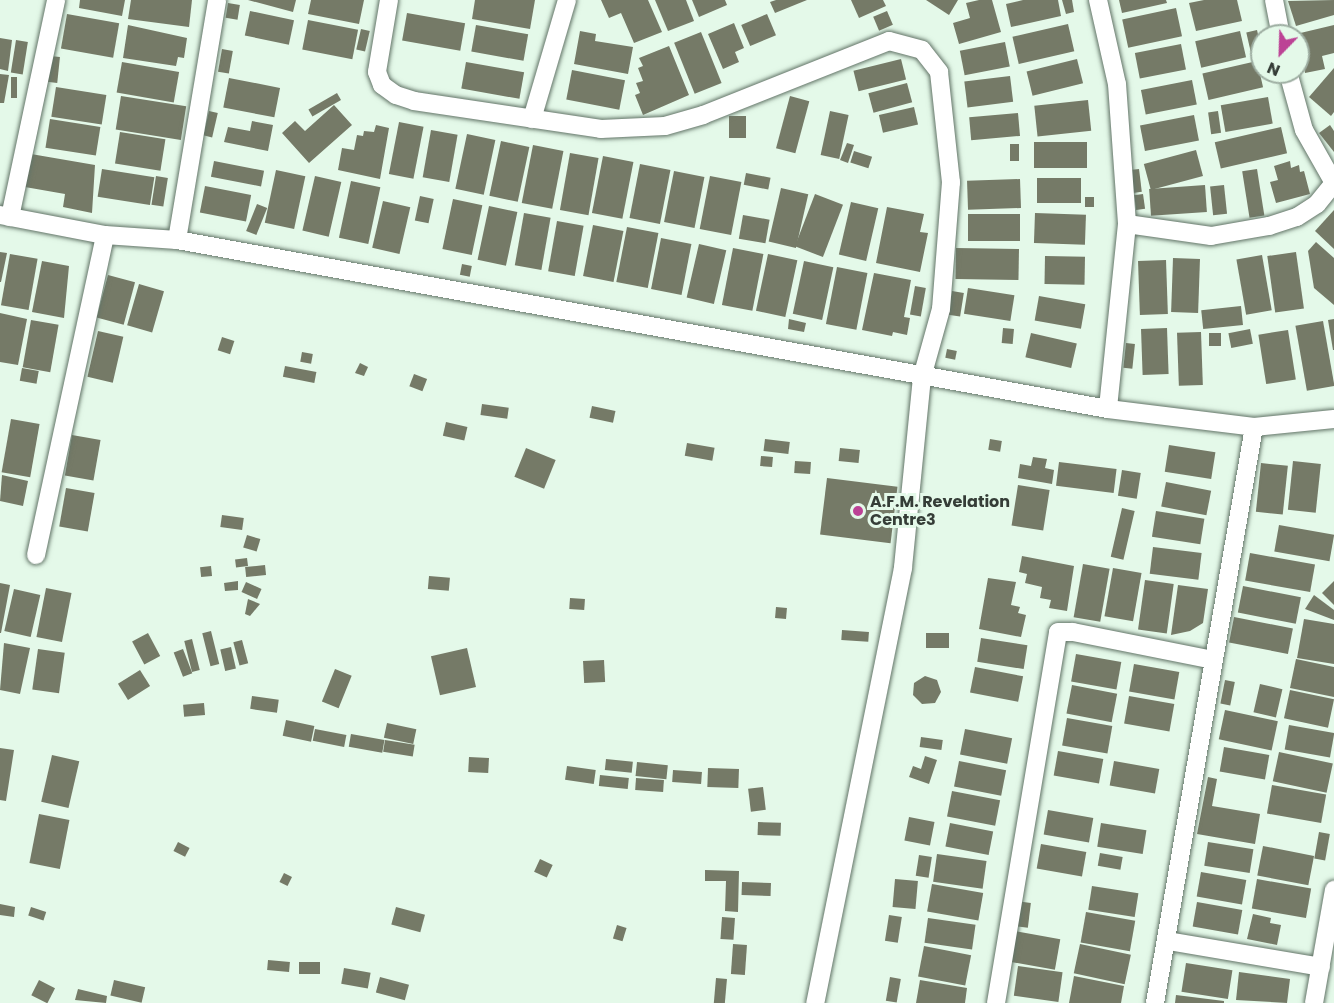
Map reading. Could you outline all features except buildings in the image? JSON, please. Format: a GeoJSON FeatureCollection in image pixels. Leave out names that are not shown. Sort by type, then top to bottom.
{"type":"FeatureCollection","features":[{"type":"Feature","properties":{"kind":"street"},"geometry":{"type":"LineString","coordinates":[[56,0],[5,216],[105,235],[177,240],[1108,409],[1254,427],[1334,419]]}},
{"type":"Feature","properties":{"kind":"street"},"geometry":{"type":"LineString","coordinates":[[177,240],[217,0]]}},
{"type":"Feature","properties":{"kind":"street"},"geometry":{"type":"LineString","coordinates":[[389,0],[377,72],[382,85],[414,101],[610,130],[665,126],[889,41],[922,50],[939,72],[945,102],[951,182],[941,309],[922,377],[903,568],[815,1003]]}},
{"type":"Feature","properties":{"kind":"street"},"geometry":{"type":"LineString","coordinates":[[532,119],[567,0]]}},
{"type":"Feature","properties":{"kind":"street"},"geometry":{"type":"LineString","coordinates":[[1098,0],[1117,84],[1127,224],[1108,409]]}},
{"type":"Feature","properties":{"kind":"street"},"geometry":{"type":"LineString","coordinates":[[1274,0],[1279,24]]}},
{"type":"Feature","properties":{"kind":"street"},"geometry":{"type":"LineString","coordinates":[[1127,224],[1212,236],[1269,226],[1297,217],[1317,204],[1334,183],[1304,130],[1291,84]]}},
{"type":"Feature","properties":{"kind":"street"},"geometry":{"type":"LineString","coordinates":[[36,555],[105,235]]}},
{"type":"Feature","properties":{"kind":"street"},"geometry":{"type":"LineString","coordinates":[[1155,1003],[1168,941],[1254,427]]}},
{"type":"Feature","properties":{"kind":"street"},"geometry":{"type":"LineString","coordinates":[[996,1003],[1058,632],[1073,632],[1214,660]]}},
{"type":"Feature","properties":{"kind":"street"},"geometry":{"type":"LineString","coordinates":[[1314,1003],[1334,890]]}},
{"type":"Feature","properties":{"kind":"street"},"geometry":{"type":"LineString","coordinates":[[1168,941],[1321,967]]}},
{"type":"Feature","properties":{"kind":"place","name":"A.F.M. Revelation Centre3"},"geometry":{"type":"Point","coordinates":[858,511]}}]}
